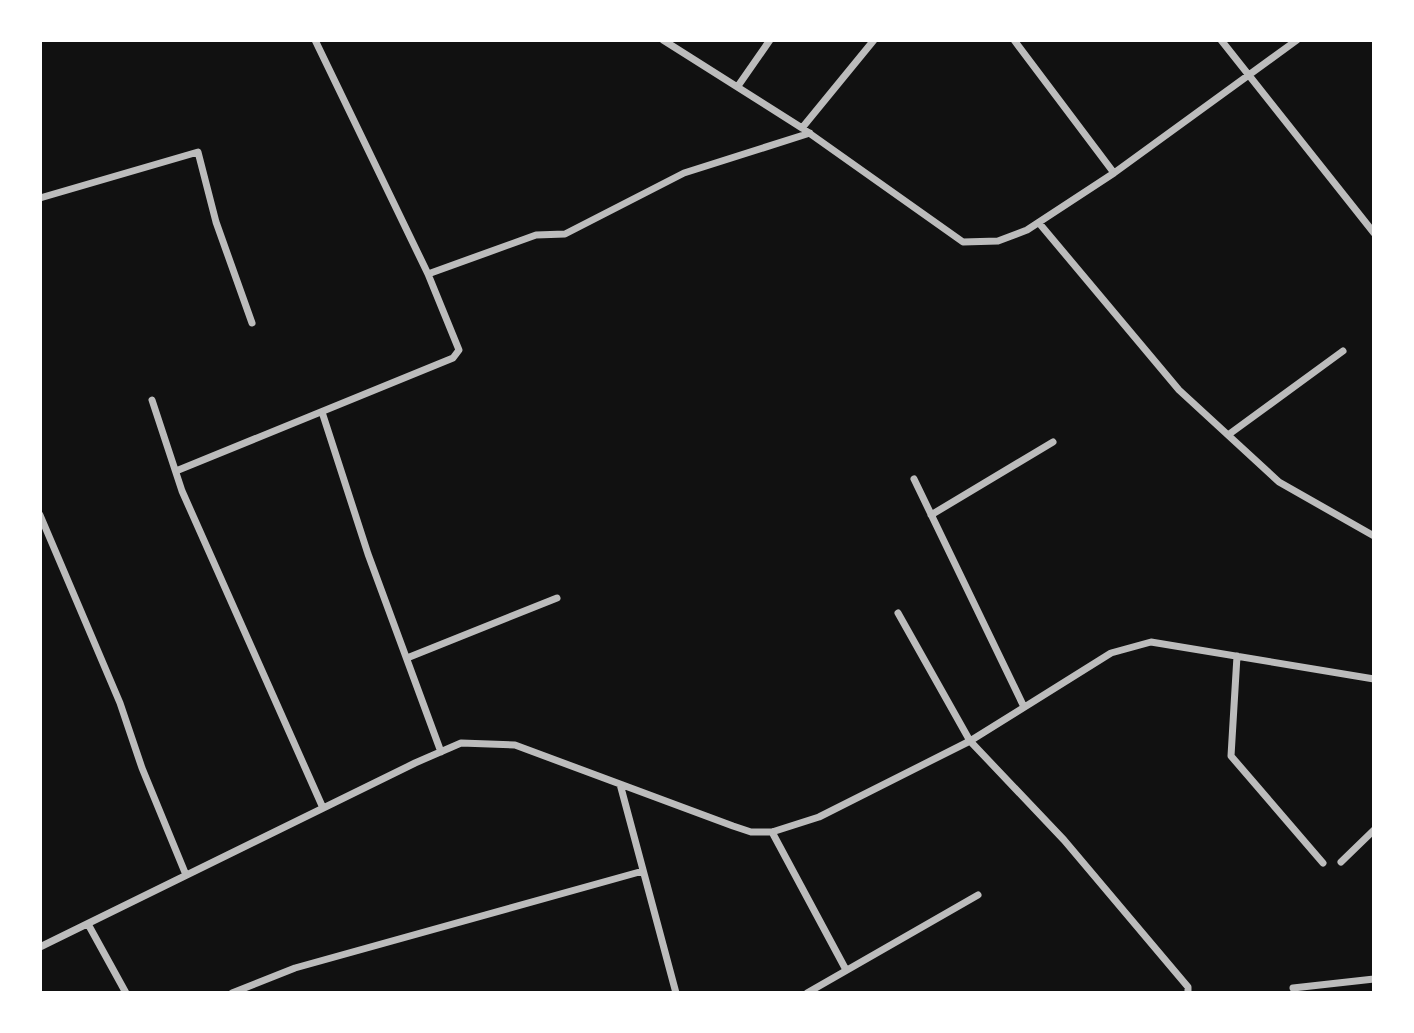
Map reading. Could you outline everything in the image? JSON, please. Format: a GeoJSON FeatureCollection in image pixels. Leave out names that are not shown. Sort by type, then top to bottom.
{"type":"FeatureCollection","features":[{"type":"Feature","properties":{"kind":"street"},"geometry":{"type":"LineString","coordinates":[[176,471],[458,354],[458,346],[428,274],[315,40]]}},
{"type":"Feature","properties":{"kind":"street"},"geometry":{"type":"LineString","coordinates":[[663,40],[806,131],[963,242],[998,242],[1039,223],[1115,173],[1297,40]]}},
{"type":"Feature","properties":{"kind":"street"},"geometry":{"type":"LineString","coordinates":[[678,40],[682,52]]}},
{"type":"Feature","properties":{"kind":"street"},"geometry":{"type":"LineString","coordinates":[[738,86],[770,40]]}},
{"type":"Feature","properties":{"kind":"street"},"geometry":{"type":"LineString","coordinates":[[428,274],[536,235],[565,233],[684,173],[806,131],[874,40]]}},
{"type":"Feature","properties":{"kind":"street"},"geometry":{"type":"LineString","coordinates":[[1014,40],[1115,173]]}},
{"type":"Feature","properties":{"kind":"street"},"geometry":{"type":"LineString","coordinates":[[1221,40],[1374,233]]}},
{"type":"Feature","properties":{"kind":"street"},"geometry":{"type":"LineString","coordinates":[[40,198],[198,152],[216,222],[252,323]]}},
{"type":"Feature","properties":{"kind":"street"},"geometry":{"type":"LineString","coordinates":[[1039,223],[1179,390],[1279,482],[1374,536]]}},
{"type":"Feature","properties":{"kind":"street"},"geometry":{"type":"LineString","coordinates":[[1228,435],[1343,351]]}},
{"type":"Feature","properties":{"kind":"street"},"geometry":{"type":"LineString","coordinates":[[152,400],[176,471],[323,808]]}},
{"type":"Feature","properties":{"kind":"street"},"geometry":{"type":"LineString","coordinates":[[322,412],[368,554],[441,752]]}},
{"type":"Feature","properties":{"kind":"street"},"geometry":{"type":"LineString","coordinates":[[931,515],[1053,442]]}},
{"type":"Feature","properties":{"kind":"street"},"geometry":{"type":"LineString","coordinates":[[914,479],[1024,707]]}},
{"type":"Feature","properties":{"kind":"street"},"geometry":{"type":"LineString","coordinates":[[40,515],[120,703],[142,768],[186,875]]}},
{"type":"Feature","properties":{"kind":"street"},"geometry":{"type":"LineString","coordinates":[[407,658],[557,598]]}},
{"type":"Feature","properties":{"kind":"street"},"geometry":{"type":"LineString","coordinates":[[898,613],[970,741],[1072,849],[1188,987],[1188,993]]}},
{"type":"Feature","properties":{"kind":"street"},"geometry":{"type":"LineString","coordinates":[[40,947],[461,743],[515,746],[733,827],[751,832],[772,832],[819,817],[970,741],[1111,653],[1151,642],[1374,679]]}},
{"type":"Feature","properties":{"kind":"street"},"geometry":{"type":"LineString","coordinates":[[1237,656],[1231,756],[1323,863]]}},
{"type":"Feature","properties":{"kind":"street"},"geometry":{"type":"LineString","coordinates":[[620,784],[676,993]]}},
{"type":"Feature","properties":{"kind":"street"},"geometry":{"type":"LineString","coordinates":[[1341,862],[1374,830]]}},
{"type":"Feature","properties":{"kind":"street"},"geometry":{"type":"LineString","coordinates":[[772,832],[845,968]]}},
{"type":"Feature","properties":{"kind":"street"},"geometry":{"type":"LineString","coordinates":[[232,993],[295,968],[407,939],[643,871]]}},
{"type":"Feature","properties":{"kind":"street"},"geometry":{"type":"LineString","coordinates":[[807,993],[845,968],[978,895]]}},
{"type":"Feature","properties":{"kind":"street"},"geometry":{"type":"LineString","coordinates":[[88,924],[126,993]]}},
{"type":"Feature","properties":{"kind":"street"},"geometry":{"type":"LineString","coordinates":[[1293,988],[1374,979]]}}]}
